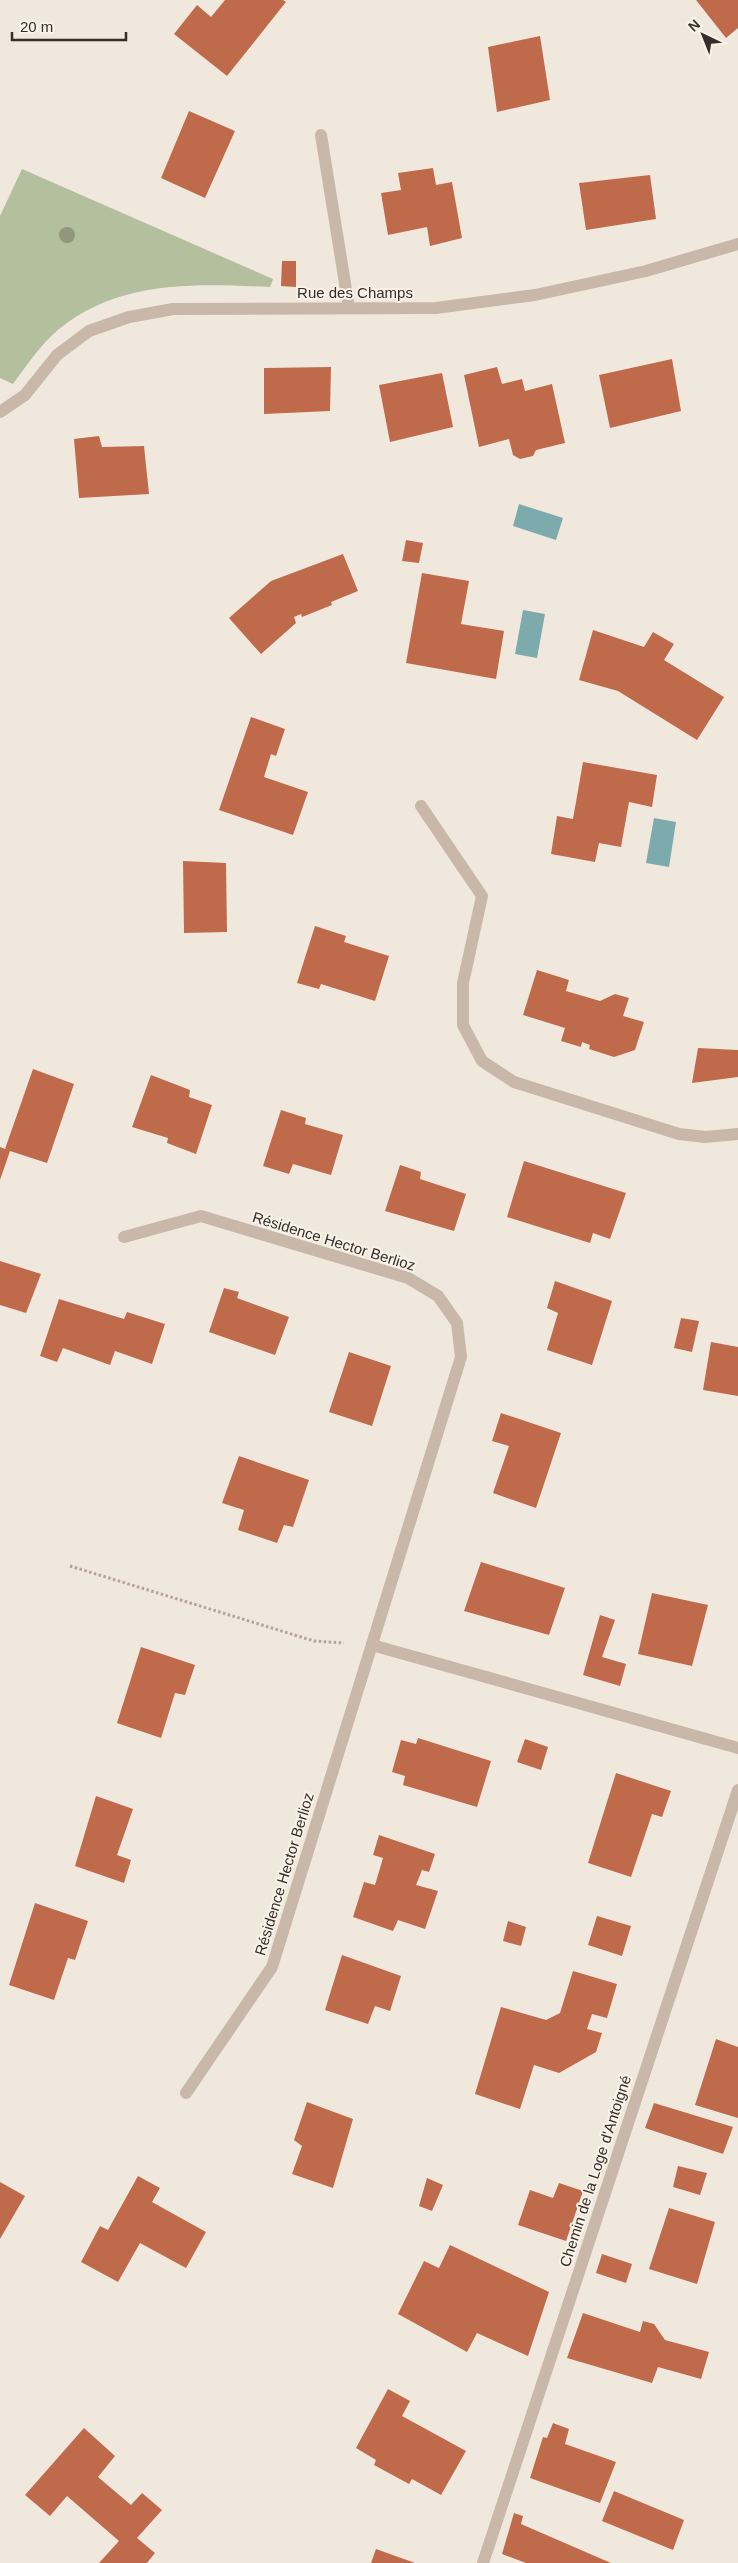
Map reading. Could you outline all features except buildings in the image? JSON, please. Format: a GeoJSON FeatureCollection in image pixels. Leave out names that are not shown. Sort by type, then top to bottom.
{"type":"FeatureCollection","features":[{"type":"Feature","properties":{"kind":"street"},"geometry":{"type":"LineString","coordinates":[[321,135],[349,308]]}},
{"type":"Feature","properties":{"kind":"street","name":"Rue des Champs"},"geometry":{"type":"LineString","coordinates":[[0,412],[25,396],[56,355],[89,331],[129,317],[172,309],[436,308],[534,295],[646,270],[738,244]]}},
{"type":"Feature","properties":{"kind":"street"},"geometry":{"type":"LineString","coordinates":[[421,806],[482,896],[463,983],[463,1025],[482,1061],[514,1082],[679,1134],[705,1137],[738,1134]]}},
{"type":"Feature","properties":{"kind":"street","name":"Résidence Hector Berlioz"},"geometry":{"type":"LineString","coordinates":[[124,1237],[201,1216],[408,1278],[438,1296],[457,1323],[461,1357],[272,1967],[186,2092]]}},
{"type":"Feature","properties":{"kind":"street"},"geometry":{"type":"LineString","coordinates":[[372,1645],[738,1748]]}},
{"type":"Feature","properties":{"kind":"street","name":"Chemin de la Loge d'Antoigné"},"geometry":{"type":"LineString","coordinates":[[483,2563],[738,1790]]}},
{"type":"Feature","properties":{"kind":"path"},"geometry":{"type":"LineString","coordinates":[[70,1566],[314,1641],[372,1645]]}},
{"type":"Feature","properties":{"kind":"green space"},"geometry":{"type":"Polygon","coordinates":[[[22,169],[273,279],[270,287],[214,285],[160,288],[108,301],[83,313],[52,335],[13,384],[0,378],[0,216],[22,169]]]}},
{"type":"Feature","properties":{"kind":"water"},"geometry":{"type":"Polygon","coordinates":[[[519,504],[563,518],[556,540],[513,526],[519,504]]]}},
{"type":"Feature","properties":{"kind":"water"},"geometry":{"type":"Polygon","coordinates":[[[523,610],[545,614],[537,658],[515,654],[523,610]]]}},
{"type":"Feature","properties":{"kind":"water"},"geometry":{"type":"Polygon","coordinates":[[[654,818],[676,822],[669,867],[646,863],[654,818]]]}}]}
